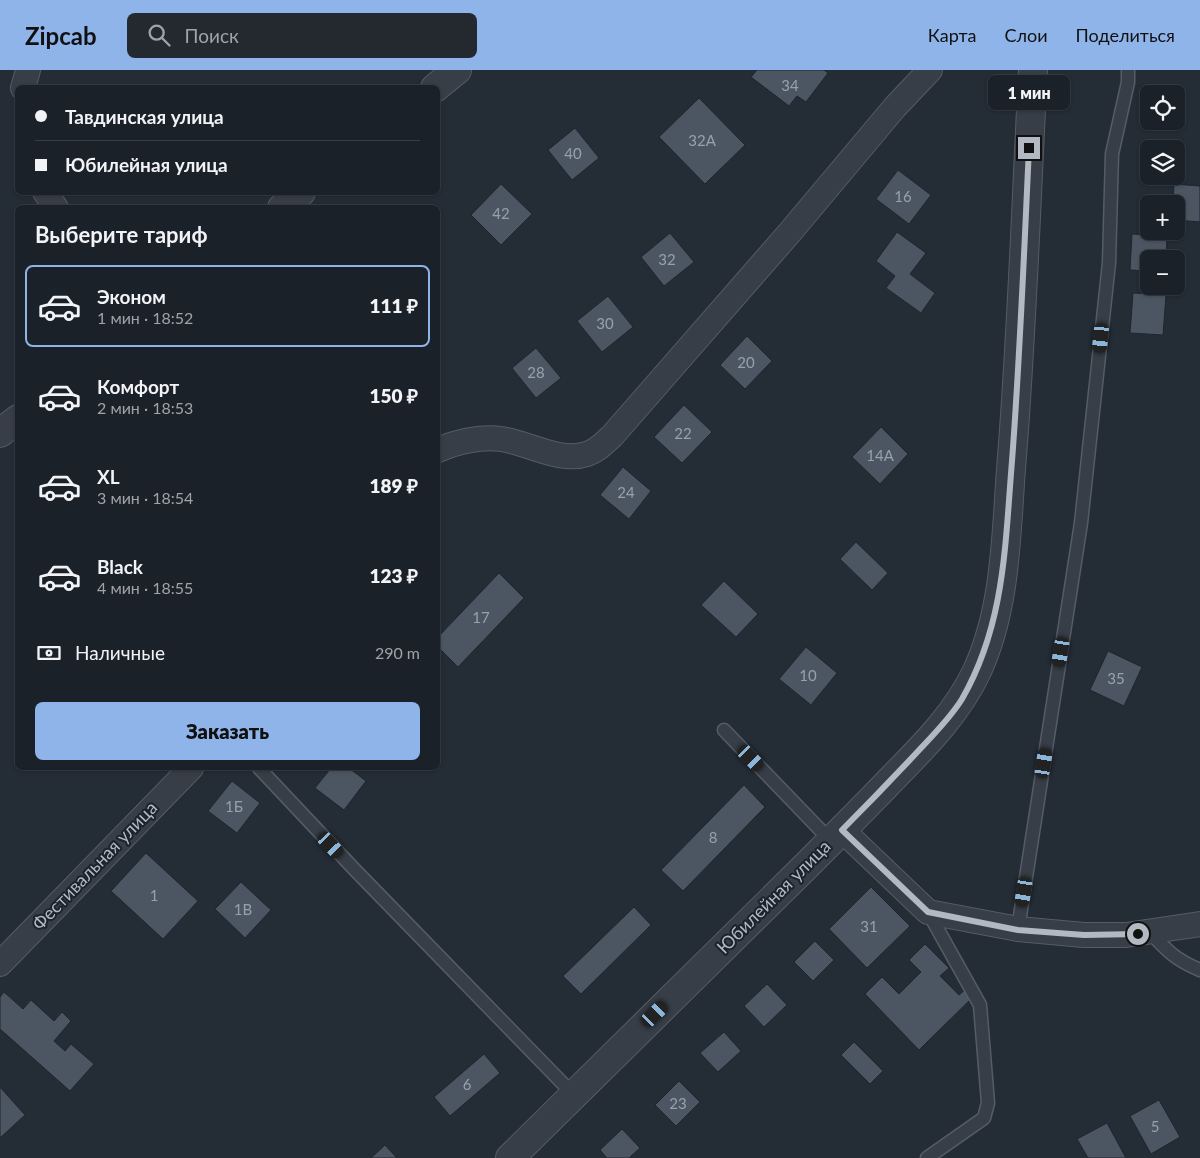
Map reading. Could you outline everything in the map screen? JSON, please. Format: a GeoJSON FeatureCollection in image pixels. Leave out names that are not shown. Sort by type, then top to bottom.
{"type":"FeatureCollection","features":[{"type":"Feature","properties":{"kind":"street"},"geometry":{"type":"LineString","coordinates":[[24,85],[28,70]]}},
{"type":"Feature","properties":{"kind":"street"},"geometry":{"type":"LineString","coordinates":[[439,85],[458,70]]}},
{"type":"Feature","properties":{"kind":"street"},"geometry":{"type":"LineString","coordinates":[[440,449],[485,438],[501,439],[547,452],[576,456],[588,454],[598,448],[612,436],[785,238],[894,107],[930,70]]}},
{"type":"Feature","properties":{"kind":"street","name":"Юбилейная улица"},"geometry":{"type":"LineString","coordinates":[[510,1158],[837,836],[933,735],[960,701],[977,670],[990,636],[1004,559],[1013,442],[1033,70]]}},
{"type":"Feature","properties":{"kind":"street"},"geometry":{"type":"LineString","coordinates":[[286,205],[297,195]]}},
{"type":"Feature","properties":{"kind":"street"},"geometry":{"type":"LineString","coordinates":[[0,433],[15,421]]}},
{"type":"Feature","properties":{"kind":"street","name":"Фестивальная улица"},"geometry":{"type":"LineString","coordinates":[[0,964],[189,770]]}},
{"type":"Feature","properties":{"kind":"street"},"geometry":{"type":"LineString","coordinates":[[837,836],[928,912],[1018,930],[1084,935],[1126,935],[1200,924]]}},
{"type":"Feature","properties":{"kind":"lane"},"geometry":{"type":"LineString","coordinates":[[1018,930],[1081,523],[1109,263],[1112,154],[1128,82],[1128,70]]}},
{"type":"Feature","properties":{"kind":"lane"},"geometry":{"type":"LineString","coordinates":[[724,730],[837,836]]}},
{"type":"Feature","properties":{"kind":"lane"},"geometry":{"type":"LineString","coordinates":[[261,770],[355,870],[574,1094]]}},
{"type":"Feature","properties":{"kind":"lane"},"geometry":{"type":"LineString","coordinates":[[927,1158],[984,1118],[988,1103],[980,1005],[928,912]]}},
{"type":"Feature","properties":{"kind":"lane"},"geometry":{"type":"LineString","coordinates":[[1150,932],[1165,949],[1181,962],[1200,970]]}},
{"type":"Feature","properties":{"kind":"building"},"geometry":{"type":"Polygon","coordinates":[[[757,70],[824,70],[828,73],[806,102],[797,96],[789,106],[751,77],[757,70]]]}},
{"type":"Feature","properties":{"kind":"building"},"geometry":{"type":"Polygon","coordinates":[[[699,98],[745,145],[705,184],[659,137],[699,98]]]}},
{"type":"Feature","properties":{"kind":"building"},"geometry":{"type":"Polygon","coordinates":[[[575,128],[599,158],[572,180],[548,150],[575,128]]]}},
{"type":"Feature","properties":{"kind":"building"},"geometry":{"type":"Polygon","coordinates":[[[898,170],[931,195],[909,224],[876,199],[898,170]]]}},
{"type":"Feature","properties":{"kind":"building"},"geometry":{"type":"Polygon","coordinates":[[[501,184],[532,214],[501,245],[471,215],[501,184]]]}},
{"type":"Feature","properties":{"kind":"building"},"geometry":{"type":"Polygon","coordinates":[[[1174,185],[1200,186],[1200,222],[1185,221],[1185,195],[1173,195],[1174,185]]]}},
{"type":"Feature","properties":{"kind":"building"},"geometry":{"type":"Polygon","coordinates":[[[897,232],[926,253],[910,274],[935,293],[921,313],[886,288],[895,276],[876,261],[897,232]]]}},
{"type":"Feature","properties":{"kind":"building"},"geometry":{"type":"Polygon","coordinates":[[[670,233],[694,262],[664,286],[641,257],[670,233]]]}},
{"type":"Feature","properties":{"kind":"building"},"geometry":{"type":"Polygon","coordinates":[[[1132,234],[1140,234],[1140,240],[1167,240],[1166,250],[1140,250],[1140,271],[1130,270],[1132,234]]]}},
{"type":"Feature","properties":{"kind":"building"},"geometry":{"type":"Polygon","coordinates":[[[1133,293],[1140,293],[1140,295],[1166,295],[1163,335],[1130,333],[1133,293]]]}},
{"type":"Feature","properties":{"kind":"building"},"geometry":{"type":"Polygon","coordinates":[[[608,296],[633,327],[602,352],[577,321],[608,296]]]}},
{"type":"Feature","properties":{"kind":"building"},"geometry":{"type":"Polygon","coordinates":[[[747,336],[772,361],[745,389],[720,365],[747,336]]]}},
{"type":"Feature","properties":{"kind":"building"},"geometry":{"type":"Polygon","coordinates":[[[536,348],[561,378],[536,398],[512,368],[536,348]]]}},
{"type":"Feature","properties":{"kind":"building"},"geometry":{"type":"Polygon","coordinates":[[[684,405],[712,432],[682,463],[654,437],[684,405]]]}},
{"type":"Feature","properties":{"kind":"building"},"geometry":{"type":"Polygon","coordinates":[[[881,427],[908,454],[880,484],[852,457],[881,427]]]}},
{"type":"Feature","properties":{"kind":"building"},"geometry":{"type":"Polygon","coordinates":[[[623,467],[651,491],[629,519],[600,495],[623,467]]]}},
{"type":"Feature","properties":{"kind":"building"},"geometry":{"type":"Polygon","coordinates":[[[856,542],[888,573],[872,590],[840,559],[856,542]]]}},
{"type":"Feature","properties":{"kind":"building"},"geometry":{"type":"Polygon","coordinates":[[[499,573],[524,598],[458,667],[440,649],[440,635],[499,573]]]}},
{"type":"Feature","properties":{"kind":"building"},"geometry":{"type":"Polygon","coordinates":[[[724,581],[758,614],[736,637],[701,605],[724,581]]]}},
{"type":"Feature","properties":{"kind":"building"},"geometry":{"type":"Polygon","coordinates":[[[806,647],[837,673],[811,705],[779,679],[806,647]]]}},
{"type":"Feature","properties":{"kind":"building"},"geometry":{"type":"Polygon","coordinates":[[[1108,651],[1142,667],[1124,706],[1090,690],[1108,651]]]}},
{"type":"Feature","properties":{"kind":"building"},"geometry":{"type":"Polygon","coordinates":[[[329,770],[352,770],[366,781],[344,810],[315,788],[329,770]]]}},
{"type":"Feature","properties":{"kind":"building"},"geometry":{"type":"Polygon","coordinates":[[[232,781],[260,803],[237,833],[208,811],[232,781]]]}},
{"type":"Feature","properties":{"kind":"building"},"geometry":{"type":"Polygon","coordinates":[[[744,785],[765,807],[683,891],[661,870],[744,785]]]}},
{"type":"Feature","properties":{"kind":"building"},"geometry":{"type":"Polygon","coordinates":[[[146,853],[198,901],[163,939],[111,891],[146,853]]]}},
{"type":"Feature","properties":{"kind":"building"},"geometry":{"type":"Polygon","coordinates":[[[241,882],[271,910],[245,938],[215,909],[241,882]]]}},
{"type":"Feature","properties":{"kind":"building"},"geometry":{"type":"Polygon","coordinates":[[[871,887],[910,926],[867,968],[829,929],[871,887]]]}},
{"type":"Feature","properties":{"kind":"building"},"geometry":{"type":"Polygon","coordinates":[[[634,907],[651,925],[581,994],[563,976],[634,907]]]}},
{"type":"Feature","properties":{"kind":"building"},"geometry":{"type":"Polygon","coordinates":[[[815,941],[834,960],[813,981],[794,962],[815,941]]]}},
{"type":"Feature","properties":{"kind":"building"},"geometry":{"type":"Polygon","coordinates":[[[925,944],[949,968],[940,976],[959,995],[965,990],[973,997],[919,1050],[865,994],[882,977],[899,994],[921,972],[909,960],[925,944]]]}},
{"type":"Feature","properties":{"kind":"building"},"geometry":{"type":"Polygon","coordinates":[[[767,984],[787,1005],[764,1027],[744,1006],[767,984]]]}},
{"type":"Feature","properties":{"kind":"building"},"geometry":{"type":"Polygon","coordinates":[[[4,992],[23,1009],[31,1000],[54,1021],[62,1012],[71,1021],[54,1041],[65,1051],[71,1044],[94,1064],[70,1091],[0,1029],[0,997],[4,992]]]}},
{"type":"Feature","properties":{"kind":"building"},"geometry":{"type":"Polygon","coordinates":[[[724,1032],[741,1051],[718,1072],[700,1053],[724,1032]]]}},
{"type":"Feature","properties":{"kind":"building"},"geometry":{"type":"Polygon","coordinates":[[[854,1042],[883,1071],[870,1084],[841,1055],[854,1042]]]}},
{"type":"Feature","properties":{"kind":"building"},"geometry":{"type":"Polygon","coordinates":[[[484,1054],[500,1073],[450,1116],[434,1097],[484,1054]]]}},
{"type":"Feature","properties":{"kind":"building"},"geometry":{"type":"Polygon","coordinates":[[[679,1081],[700,1102],[676,1126],[655,1105],[679,1081]]]}},
{"type":"Feature","properties":{"kind":"building"},"geometry":{"type":"Polygon","coordinates":[[[0,1087],[25,1115],[0,1138],[0,1087]]]}},
{"type":"Feature","properties":{"kind":"building"},"geometry":{"type":"Polygon","coordinates":[[[1159,1100],[1180,1137],[1151,1154],[1130,1116],[1159,1100]]]}},
{"type":"Feature","properties":{"kind":"building"},"geometry":{"type":"Polygon","coordinates":[[[1107,1123],[1126,1158],[1088,1158],[1077,1139],[1107,1123]]]}},
{"type":"Feature","properties":{"kind":"building"},"geometry":{"type":"Polygon","coordinates":[[[622,1129],[640,1148],[629,1158],[607,1158],[600,1150],[622,1129]]]}},
{"type":"Feature","properties":{"kind":"building"},"geometry":{"type":"Polygon","coordinates":[[[385,1145],[397,1158],[371,1158],[385,1145]]]}},
{"type":"Feature","properties":{"kind":"route"},"geometry":{"type":"LineString","coordinates":[[1029,148],[1015,422],[1004,559],[990,636],[977,670],[960,701],[940,728],[842,830],[928,912],[1018,930],[1084,935],[1138,934]]}}]}
